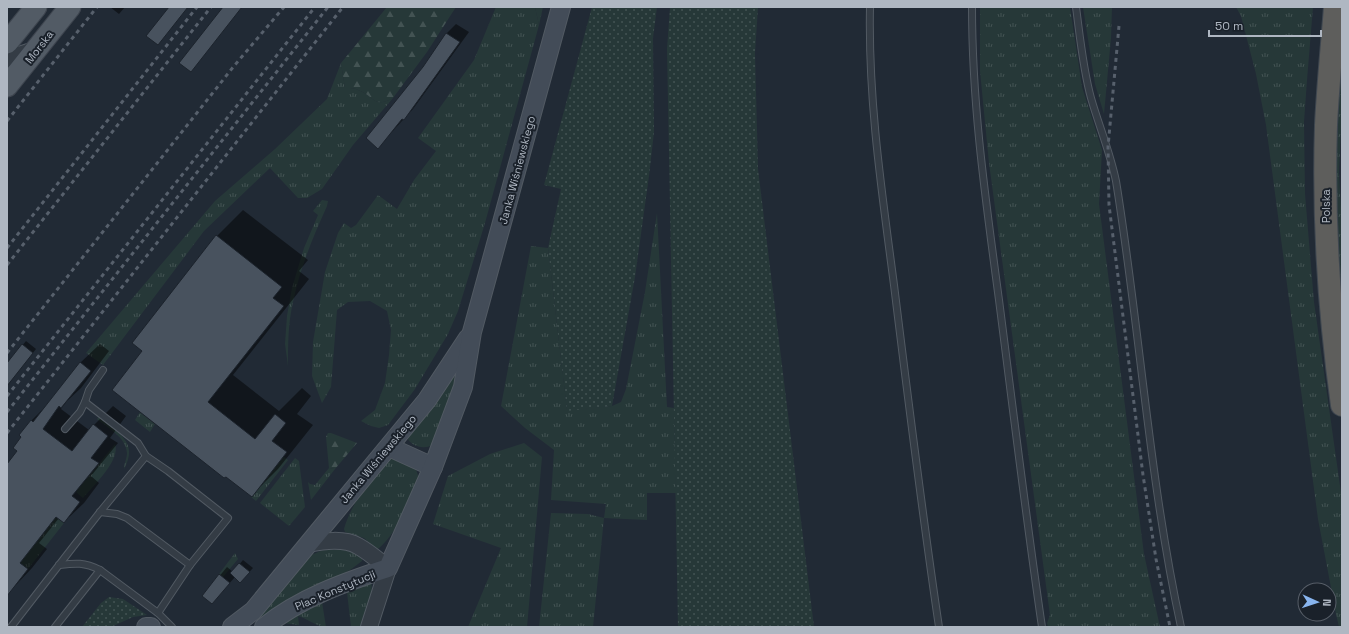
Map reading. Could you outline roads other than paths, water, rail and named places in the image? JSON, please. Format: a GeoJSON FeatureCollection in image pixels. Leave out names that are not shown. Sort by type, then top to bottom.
{"type":"FeatureCollection","features":[{"type":"Feature","properties":{"kind":"highway","name":"Polska"},"geometry":{"type":"LineString","coordinates":[[1335,7],[1326,124],[1326,237],[1332,319],[1342,405]]}},
{"type":"Feature","properties":{"kind":"main road"},"geometry":{"type":"LineString","coordinates":[[7,43],[36,7]]}},
{"type":"Feature","properties":{"kind":"main road","name":"Morska"},"geometry":{"type":"LineString","coordinates":[[7,86],[70,7]]}},
{"type":"Feature","properties":{"kind":"main road","name":"Janka Wiśniewskiego"},"geometry":{"type":"LineString","coordinates":[[388,568],[433,468],[463,387],[472,332],[561,7]]}},
{"type":"Feature","properties":{"kind":"main road","name":"Janka Wiśniewskiego"},"geometry":{"type":"LineString","coordinates":[[308,544],[427,400],[472,332]]}},
{"type":"Feature","properties":{"kind":"main road"},"geometry":{"type":"LineString","coordinates":[[389,447],[433,468]]}},
{"type":"Feature","properties":{"kind":"main road"},"geometry":{"type":"LineString","coordinates":[[232,627],[253,611],[308,544]]}},
{"type":"Feature","properties":{"kind":"main road","name":"Plac Konstytucji"},"geometry":{"type":"LineString","coordinates":[[264,627],[280,615],[316,596],[388,568]]}},
{"type":"Feature","properties":{"kind":"main road"},"geometry":{"type":"LineString","coordinates":[[146,627],[155,620]]}},
{"type":"Feature","properties":{"kind":"street"},"geometry":{"type":"LineString","coordinates":[[7,59],[38,49]]}},
{"type":"Feature","properties":{"kind":"street"},"geometry":{"type":"LineString","coordinates":[[308,544],[344,541],[357,545],[388,568],[369,627]]}},
{"type":"Feature","properties":{"kind":"lane"},"geometry":{"type":"LineString","coordinates":[[870,7],[871,75],[876,146],[917,471],[939,627]]}},
{"type":"Feature","properties":{"kind":"lane"},"geometry":{"type":"LineString","coordinates":[[972,7],[978,137],[1042,627]]}},
{"type":"Feature","properties":{"kind":"lane"},"geometry":{"type":"LineString","coordinates":[[1076,7],[1086,80],[1108,147],[1117,187],[1152,460],[1165,542],[1181,627]]}},
{"type":"Feature","properties":{"kind":"lane"},"geometry":{"type":"LineString","coordinates":[[64,429],[80,412],[89,390],[103,370]]}},
{"type":"Feature","properties":{"kind":"lane"},"geometry":{"type":"LineString","coordinates":[[85,402],[138,443],[146,456],[168,471],[228,518],[190,565],[155,620]]}},
{"type":"Feature","properties":{"kind":"lane"},"geometry":{"type":"LineString","coordinates":[[11,627],[100,512],[146,456]]}},
{"type":"Feature","properties":{"kind":"lane"},"geometry":{"type":"LineString","coordinates":[[100,512],[117,514],[127,518],[190,565]]}},
{"type":"Feature","properties":{"kind":"lane"},"geometry":{"type":"LineString","coordinates":[[59,566],[78,563],[91,565],[100,570],[155,620],[172,627]]}},
{"type":"Feature","properties":{"kind":"lane"},"geometry":{"type":"LineString","coordinates":[[55,627],[100,570]]}},
{"type":"Feature","properties":{"kind":"railway"},"geometry":{"type":"LineString","coordinates":[[7,121],[97,7]]}},
{"type":"Feature","properties":{"kind":"railway"},"geometry":{"type":"LineString","coordinates":[[7,248],[197,7]]}},
{"type":"Feature","properties":{"kind":"railway"},"geometry":{"type":"LineString","coordinates":[[7,265],[211,7]]}},
{"type":"Feature","properties":{"kind":"railway"},"geometry":{"type":"LineString","coordinates":[[7,353],[234,66],[284,7]]}},
{"type":"Feature","properties":{"kind":"railway"},"geometry":{"type":"LineString","coordinates":[[7,396],[315,7]]}},
{"type":"Feature","properties":{"kind":"railway"},"geometry":{"type":"LineString","coordinates":[[7,412],[328,7]]}},
{"type":"Feature","properties":{"kind":"railway"},"geometry":{"type":"LineString","coordinates":[[7,433],[343,7]]}},
{"type":"Feature","properties":{"kind":"railway"},"geometry":{"type":"LineString","coordinates":[[1119,26],[1108,147],[1109,205],[1143,475],[1156,559],[1170,627]]}}]}
